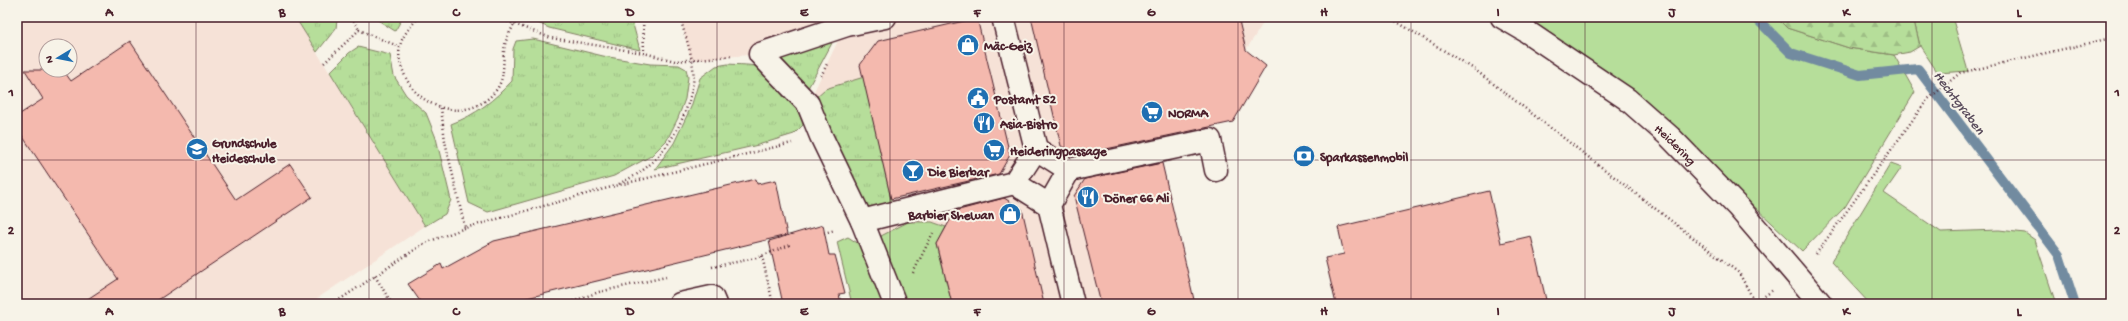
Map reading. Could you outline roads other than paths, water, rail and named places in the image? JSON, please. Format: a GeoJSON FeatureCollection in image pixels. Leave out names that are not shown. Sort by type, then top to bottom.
{"type":"FeatureCollection","features":[{"type":"Feature","properties":{"kind":"street"},"geometry":{"type":"LineString","coordinates":[[885,17],[847,25],[760,54],[808,104],[820,136],[862,221],[895,304]]}},
{"type":"Feature","properties":{"kind":"street"},"geometry":{"type":"LineString","coordinates":[[1003,17],[1036,149],[1069,170],[1210,140],[1216,170]]}},
{"type":"Feature","properties":{"kind":"street","name":"Heidering"},"geometry":{"type":"LineString","coordinates":[[1502,17],[1526,31],[1628,99],[1670,137],[1713,180],[1821,304]]}},
{"type":"Feature","properties":{"kind":"street"},"geometry":{"type":"LineString","coordinates":[[862,221],[950,200],[1014,182],[1036,149]]}},
{"type":"Feature","properties":{"kind":"street"},"geometry":{"type":"LineString","coordinates":[[1049,205],[1069,170]]}},
{"type":"Feature","properties":{"kind":"street"},"geometry":{"type":"LineString","coordinates":[[1014,182],[1049,205],[1073,304]]}},
{"type":"Feature","properties":{"kind":"street"},"geometry":{"type":"LineString","coordinates":[[680,304],[712,297],[715,304]]}},
{"type":"Feature","properties":{"kind":"waterway","name":"Hechtgraben"},"geometry":{"type":"LineString","coordinates":[[1755,17],[1791,53],[1860,75],[1918,69],[2059,255],[2075,304]]}},
{"type":"Feature","properties":{"kind":"place","name":"Mäc-Geiz"},"geometry":{"type":"Point","coordinates":[968,45]}},
{"type":"Feature","properties":{"kind":"place","name":"Postamt 52"},"geometry":{"type":"Point","coordinates":[978,98]}},
{"type":"Feature","properties":{"kind":"place","name":"NORMA"},"geometry":{"type":"Point","coordinates":[1152,112]}},
{"type":"Feature","properties":{"kind":"place","name":"Asia-Bistro"},"geometry":{"type":"Point","coordinates":[984,123]}},
{"type":"Feature","properties":{"kind":"place","name":"Grundschule Heideschule"},"geometry":{"type":"Point","coordinates":[197,149]}},
{"type":"Feature","properties":{"kind":"place","name":"Heideringpassage"},"geometry":{"type":"Point","coordinates":[994,150]}},
{"type":"Feature","properties":{"kind":"place","name":"Sparkassenmobil"},"geometry":{"type":"Point","coordinates":[1304,156]}},
{"type":"Feature","properties":{"kind":"place","name":"Die Bierbar"},"geometry":{"type":"Point","coordinates":[913,171]}},
{"type":"Feature","properties":{"kind":"place","name":"Döner 66 Ali"},"geometry":{"type":"Point","coordinates":[1088,197]}},
{"type":"Feature","properties":{"kind":"place","name":"Barbier Shewan"},"geometry":{"type":"Point","coordinates":[1010,214]}}]}
